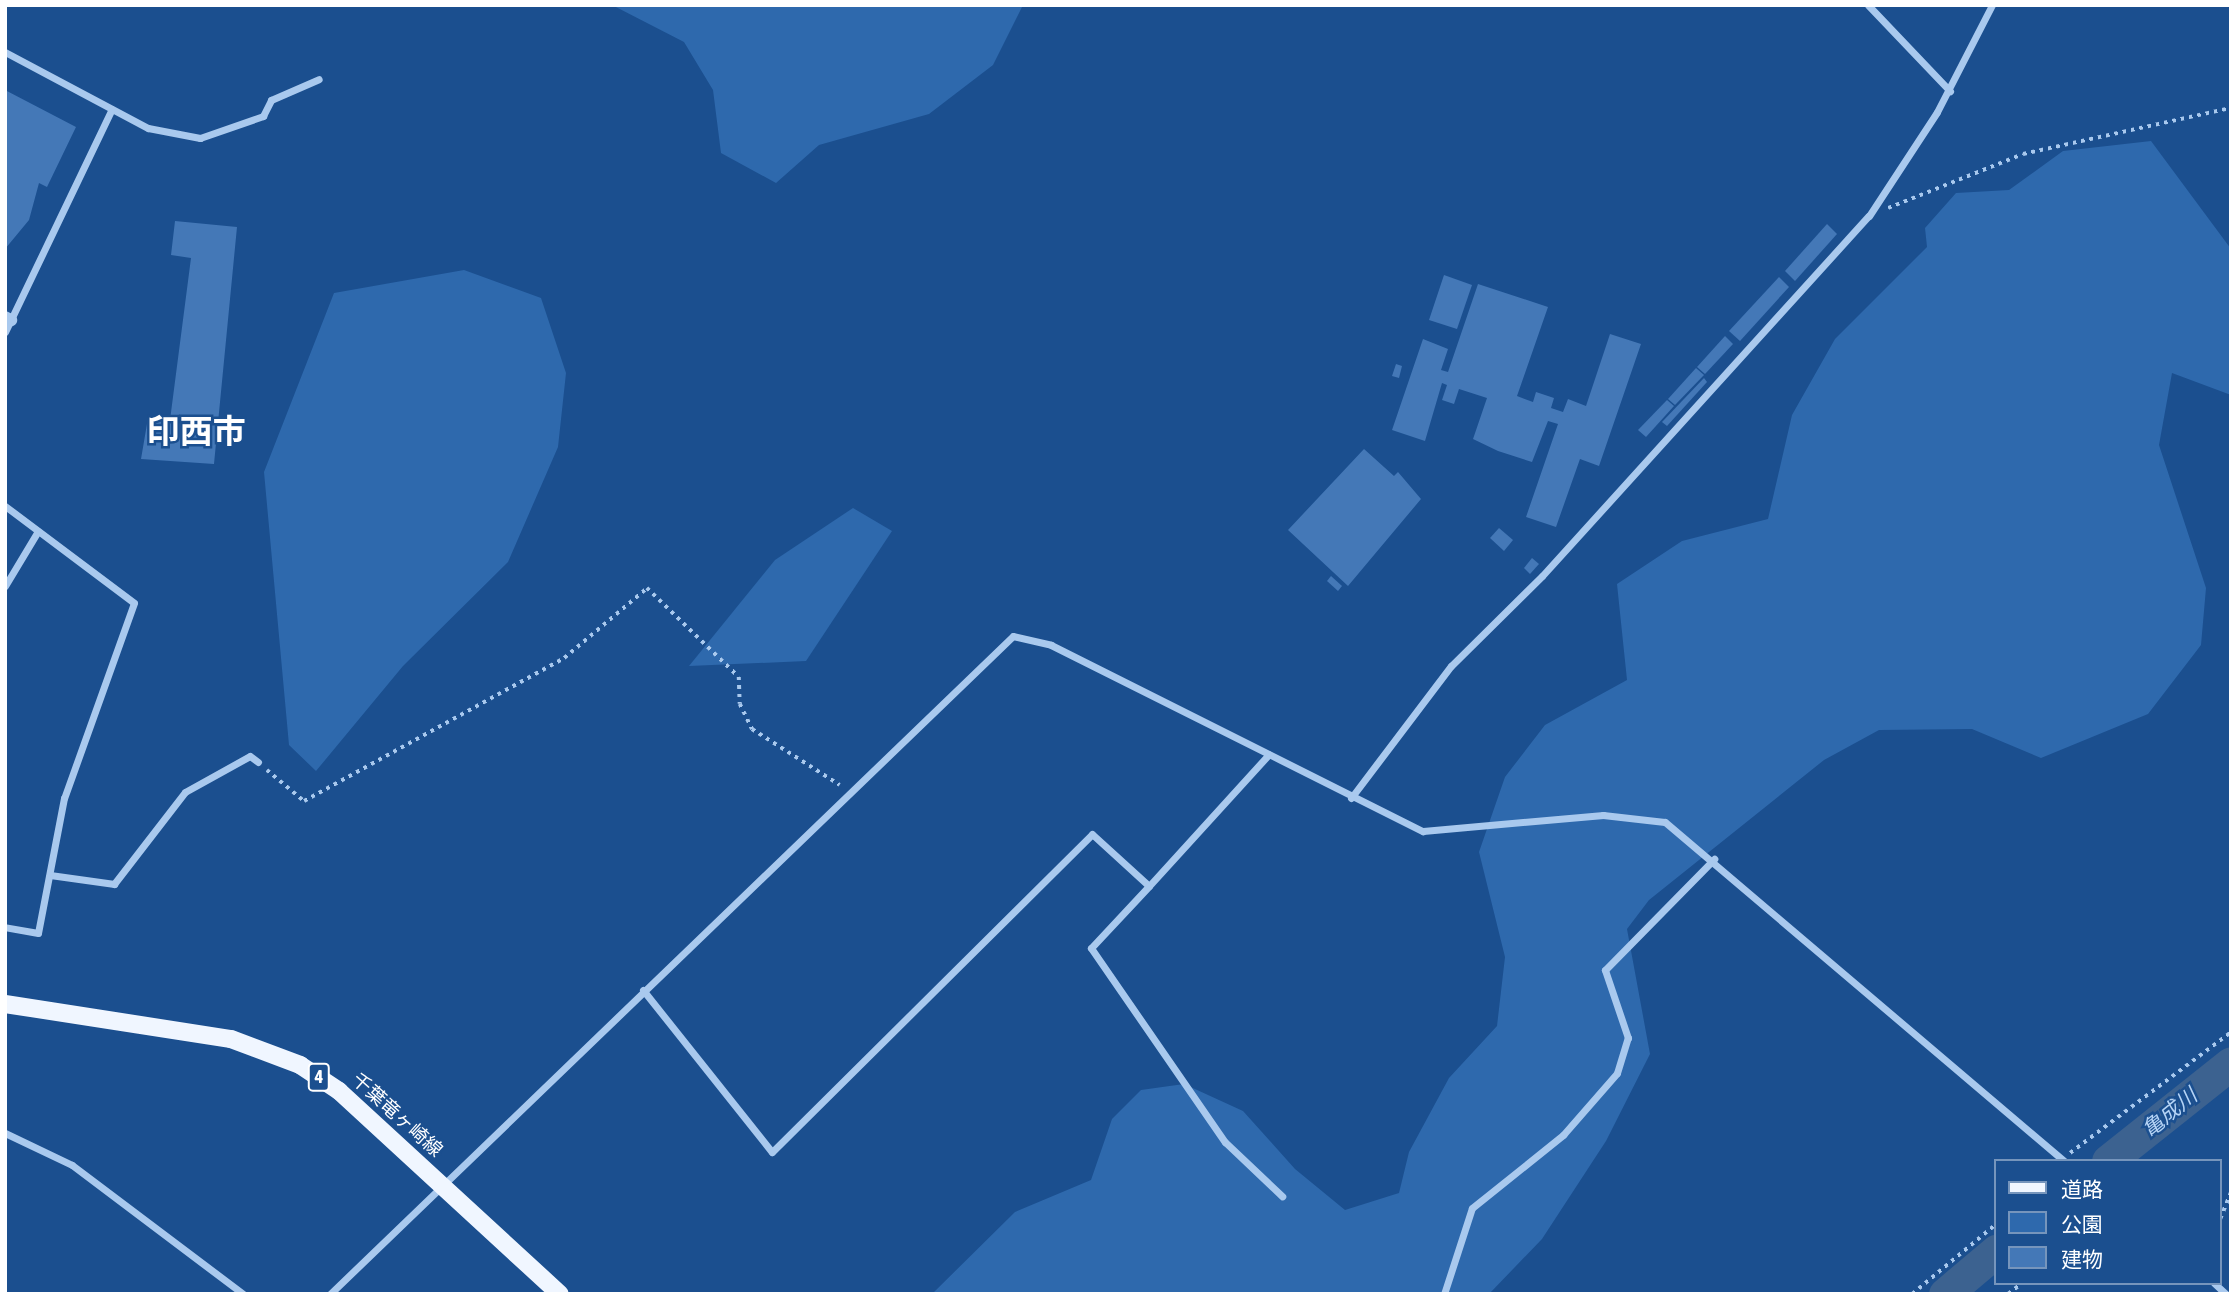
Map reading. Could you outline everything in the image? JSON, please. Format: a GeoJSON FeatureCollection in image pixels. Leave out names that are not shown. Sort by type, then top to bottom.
{"type":"FeatureCollection","features":[{"type":"Feature","properties":{"kind":"main road","name":"千葉竜ヶ崎線"},"geometry":{"type":"LineString","coordinates":[[5,1004],[231,1039],[272,1052],[339,1091],[560,1294]]}},
{"type":"Feature","properties":{"kind":"street"},"geometry":{"type":"LineString","coordinates":[[1868,5],[1950,90]]}},
{"type":"Feature","properties":{"kind":"street"},"geometry":{"type":"LineString","coordinates":[[1352,798],[1451,666],[1542,576],[1869,216],[1950,90],[1992,5]]}},
{"type":"Feature","properties":{"kind":"street"},"geometry":{"type":"LineString","coordinates":[[5,52],[148,128],[200,138],[263,116],[271,100],[318,79]]}},
{"type":"Feature","properties":{"kind":"street"},"geometry":{"type":"LineString","coordinates":[[7,323],[112,109]]}},
{"type":"Feature","properties":{"kind":"street"},"geometry":{"type":"LineString","coordinates":[[5,506],[135,603],[64,798],[38,933],[5,927]]}},
{"type":"Feature","properties":{"kind":"street"},"geometry":{"type":"LineString","coordinates":[[5,586],[38,531]]}},
{"type":"Feature","properties":{"kind":"street"},"geometry":{"type":"LineString","coordinates":[[330,1294],[850,790],[1013,636],[1051,645],[1352,798],[1423,831],[1636,816],[1674,827],[2062,1159]]}},
{"type":"Feature","properties":{"kind":"street"},"geometry":{"type":"LineString","coordinates":[[1269,754],[1091,948],[1225,1142],[1282,1196]]}},
{"type":"Feature","properties":{"kind":"street"},"geometry":{"type":"LineString","coordinates":[[50,875],[114,884],[185,792],[250,756],[258,762]]}},
{"type":"Feature","properties":{"kind":"street"},"geometry":{"type":"LineString","coordinates":[[643,990],[772,1152],[1092,834],[1149,886]]}},
{"type":"Feature","properties":{"kind":"street"},"geometry":{"type":"LineString","coordinates":[[1444,1294],[1472,1208],[1563,1135],[1617,1073],[1628,1038],[1605,970],[1714,859]]}},
{"type":"Feature","properties":{"kind":"street"},"geometry":{"type":"LineString","coordinates":[[5,1133],[72,1165],[243,1294]]}},
{"type":"Feature","properties":{"kind":"path"},"geometry":{"type":"LineString","coordinates":[[1869,216],[2023,154],[2231,108]]}},
{"type":"Feature","properties":{"kind":"path"},"geometry":{"type":"LineString","coordinates":[[258,762],[304,801],[565,658],[647,588],[739,677],[740,704],[752,729],[850,790]]}},
{"type":"Feature","properties":{"kind":"path"},"geometry":{"type":"LineString","coordinates":[[2064,1159],[2231,1032]]}},
{"type":"Feature","properties":{"kind":"path"},"geometry":{"type":"LineString","coordinates":[[2222,1214],[2231,1192]]}},
{"type":"Feature","properties":{"kind":"path"},"geometry":{"type":"LineString","coordinates":[[1912,1294],[1994,1226]]}},
{"type":"Feature","properties":{"kind":"green space"},"geometry":{"type":"Polygon","coordinates":[[[612,5],[1023,5],[993,65],[929,114],[819,145],[776,183],[721,153],[713,90],[684,42],[612,5]]]}},
{"type":"Feature","properties":{"kind":"green space"},"geometry":{"type":"Polygon","coordinates":[[[2151,141],[2231,249],[2231,395],[2172,373],[2159,445],[2206,588],[2201,645],[2148,714],[2041,758],[1972,729],[1879,730],[1824,760],[1649,900],[1627,929],[1650,1054],[1606,1141],[1542,1239],[1489,1294],[932,1294],[1015,1212],[1091,1180],[1112,1119],[1141,1090],[1184,1084],[1243,1111],[1295,1169],[1345,1210],[1399,1193],[1409,1152],[1449,1078],[1497,1026],[1505,957],[1479,852],[1505,777],[1545,725],[1627,680],[1617,584],[1682,541],[1768,519],[1792,415],[1835,339],[1927,247],[1925,228],[1956,193],[2009,190],[2063,151],[2151,141]]]}},
{"type":"Feature","properties":{"kind":"green space"},"geometry":{"type":"Polygon","coordinates":[[[464,270],[541,298],[566,373],[558,447],[508,562],[403,666],[316,771],[289,745],[264,472],[334,293],[464,270]]]}},
{"type":"Feature","properties":{"kind":"green space"},"geometry":{"type":"Polygon","coordinates":[[[853,508],[892,531],[806,661],[689,666],[775,560],[853,508]]]}},
{"type":"Feature","properties":{"kind":"building"},"geometry":{"type":"Polygon","coordinates":[[[5,90],[76,127],[47,187],[39,183],[29,220],[5,249],[5,90]]]}},
{"type":"Feature","properties":{"kind":"building"},"geometry":{"type":"Polygon","coordinates":[[[175,221],[237,227],[214,464],[141,459],[148,418],[170,420],[191,258],[171,255],[175,221]]]}},
{"type":"Feature","properties":{"kind":"building"},"geometry":{"type":"Polygon","coordinates":[[[1827,224],[1837,234],[1795,281],[1785,271],[1827,224]]]}},
{"type":"Feature","properties":{"kind":"building"},"geometry":{"type":"Polygon","coordinates":[[[1444,275],[1472,285],[1457,329],[1429,320],[1444,275]]]}},
{"type":"Feature","properties":{"kind":"building"},"geometry":{"type":"Polygon","coordinates":[[[1779,277],[1789,287],[1740,341],[1729,331],[1779,277]]]}},
{"type":"Feature","properties":{"kind":"building"},"geometry":{"type":"Polygon","coordinates":[[[1478,284],[1548,307],[1517,396],[1533,402],[1536,392],[1554,398],[1551,408],[1563,412],[1568,399],[1586,406],[1610,334],[1641,344],[1599,466],[1580,459],[1556,527],[1526,517],[1558,424],[1548,421],[1532,462],[1498,451],[1473,439],[1487,398],[1459,389],[1454,404],[1442,400],[1447,385],[1442,383],[1425,441],[1392,430],[1423,339],[1448,349],[1441,370],[1448,372],[1478,284]]]}},
{"type":"Feature","properties":{"kind":"building"},"geometry":{"type":"Polygon","coordinates":[[[1725,336],[1733,344],[1705,374],[1697,367],[1725,336]]]}},
{"type":"Feature","properties":{"kind":"building"},"geometry":{"type":"Polygon","coordinates":[[[1396,364],[1402,366],[1399,378],[1392,376],[1396,364]]]}},
{"type":"Feature","properties":{"kind":"building"},"geometry":{"type":"Polygon","coordinates":[[[1696,368],[1704,375],[1675,405],[1668,399],[1696,368]]]}},
{"type":"Feature","properties":{"kind":"building"},"geometry":{"type":"Polygon","coordinates":[[[1704,378],[1707,382],[1667,426],[1662,422],[1704,378]]]}},
{"type":"Feature","properties":{"kind":"building"},"geometry":{"type":"Polygon","coordinates":[[[1667,400],[1674,406],[1646,437],[1638,430],[1667,400]]]}},
{"type":"Feature","properties":{"kind":"building"},"geometry":{"type":"Polygon","coordinates":[[[1364,449],[1394,476],[1398,472],[1421,499],[1348,586],[1288,530],[1364,449]]]}},
{"type":"Feature","properties":{"kind":"building"},"geometry":{"type":"Polygon","coordinates":[[[1499,528],[1513,540],[1504,551],[1490,538],[1499,528]]]}},
{"type":"Feature","properties":{"kind":"building"},"geometry":{"type":"Polygon","coordinates":[[[1532,558],[1539,564],[1530,574],[1524,568],[1532,558]]]}},
{"type":"Feature","properties":{"kind":"building"},"geometry":{"type":"Polygon","coordinates":[[[1331,576],[1342,586],[1338,591],[1327,581],[1331,576]]]}},
{"type":"Feature","properties":{"kind":"waterway","name":"亀成川"},"geometry":{"type":"LineString","coordinates":[[2111,1159],[2231,1063]]}},
{"type":"Feature","properties":{"kind":"waterway","name":"亀成川"},"geometry":{"type":"LineString","coordinates":[[1945,1294],[1994,1253]]}},
{"type":"Feature","properties":{"kind":"district","name":"印西市"},"geometry":{"type":"Point","coordinates":[196,432]}}]}
